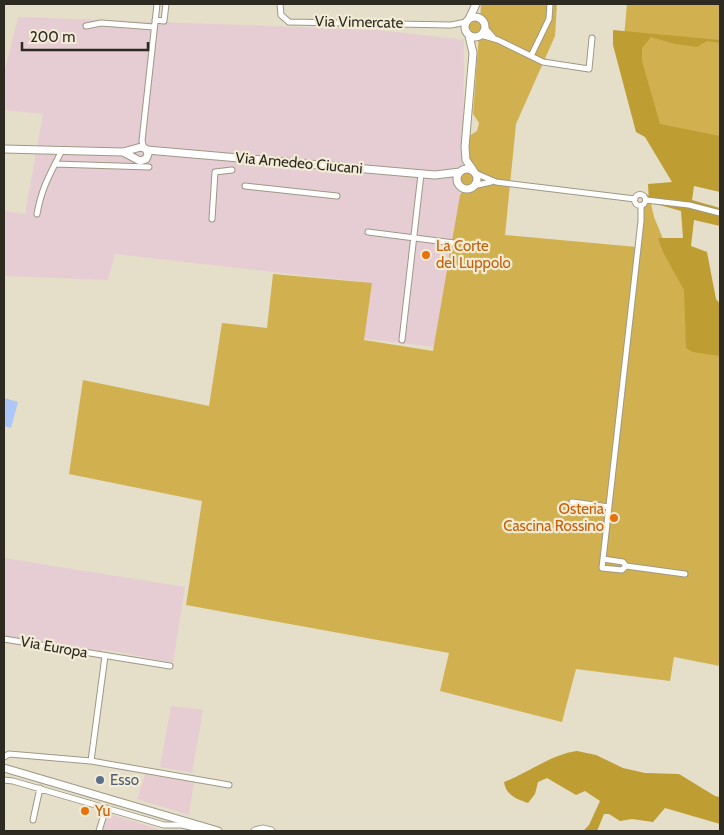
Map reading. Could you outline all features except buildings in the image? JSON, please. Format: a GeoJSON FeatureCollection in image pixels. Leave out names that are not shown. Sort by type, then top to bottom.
{"type":"FeatureCollection","features":[{"type":"Feature","properties":{"kind":"main road"},"geometry":{"type":"LineString","coordinates":[[459,184],[457,178],[466,156],[473,53],[467,27],[476,4],[484,28],[473,53]]}},
{"type":"Feature","properties":{"kind":"main road"},"geometry":{"type":"LineString","coordinates":[[467,27],[480,19]]}},
{"type":"Feature","properties":{"kind":"main road"},"geometry":{"type":"LineString","coordinates":[[467,27],[481,35]]}},
{"type":"Feature","properties":{"kind":"main road","name":"Via Amedeo Ciucani"},"geometry":{"type":"LineString","coordinates":[[4,149],[122,152],[141,150],[435,175],[466,169],[474,172]]}},
{"type":"Feature","properties":{"kind":"main road"},"geometry":{"type":"LineString","coordinates":[[466,156],[477,181],[473,186]]}},
{"type":"Feature","properties":{"kind":"main road","name":"Via Amedeo Ciucani"},"geometry":{"type":"LineString","coordinates":[[435,175],[466,188],[473,186]]}},
{"type":"Feature","properties":{"kind":"main road"},"geometry":{"type":"LineString","coordinates":[[4,768],[218,831]]}},
{"type":"Feature","properties":{"kind":"main road"},"geometry":{"type":"LineString","coordinates":[[255,831],[264,829],[271,831]]}},
{"type":"Feature","properties":{"kind":"street"},"geometry":{"type":"LineString","coordinates":[[141,150],[157,4]]}},
{"type":"Feature","properties":{"kind":"street"},"geometry":{"type":"LineString","coordinates":[[155,20],[164,21],[166,4]]}},
{"type":"Feature","properties":{"kind":"street","name":"Via Vimercate"},"geometry":{"type":"LineString","coordinates":[[280,4],[281,15],[289,22],[451,25],[467,27]]}},
{"type":"Feature","properties":{"kind":"street"},"geometry":{"type":"LineString","coordinates":[[531,56],[549,19],[550,4]]}},
{"type":"Feature","properties":{"kind":"street"},"geometry":{"type":"LineString","coordinates":[[86,26],[102,23],[154,26]]}},
{"type":"Feature","properties":{"kind":"street"},"geometry":{"type":"LineString","coordinates":[[484,28],[498,40]]}},
{"type":"Feature","properties":{"kind":"street"},"geometry":{"type":"LineString","coordinates":[[481,35],[498,40],[543,62],[589,69],[592,38]]}},
{"type":"Feature","properties":{"kind":"street"},"geometry":{"type":"LineString","coordinates":[[37,214],[40,194],[62,150]]}},
{"type":"Feature","properties":{"kind":"street"},"geometry":{"type":"LineString","coordinates":[[55,164],[149,167]]}},
{"type":"Feature","properties":{"kind":"street"},"geometry":{"type":"LineString","coordinates":[[212,219],[215,172],[232,170]]}},
{"type":"Feature","properties":{"kind":"street","name":"Via Amedeo Ciucani"},"geometry":{"type":"LineString","coordinates":[[474,172],[496,182]]}},
{"type":"Feature","properties":{"kind":"street"},"geometry":{"type":"LineString","coordinates":[[402,340],[422,174]]}},
{"type":"Feature","properties":{"kind":"street","name":"Via Amedeo Ciucani"},"geometry":{"type":"LineString","coordinates":[[473,186],[496,182],[635,199],[641,195],[646,200]]}},
{"type":"Feature","properties":{"kind":"street"},"geometry":{"type":"LineString","coordinates":[[245,186],[337,196]]}},
{"type":"Feature","properties":{"kind":"street"},"geometry":{"type":"LineString","coordinates":[[635,199],[636,203],[641,206]]}},
{"type":"Feature","properties":{"kind":"street"},"geometry":{"type":"LineString","coordinates":[[626,566],[622,570],[602,568],[641,221],[641,206],[646,200],[688,205],[720,213]]}},
{"type":"Feature","properties":{"kind":"street"},"geometry":{"type":"LineString","coordinates":[[368,232],[454,243]]}},
{"type":"Feature","properties":{"kind":"street"},"geometry":{"type":"LineString","coordinates":[[572,502],[609,508]]}},
{"type":"Feature","properties":{"kind":"street"},"geometry":{"type":"LineString","coordinates":[[603,559],[623,562],[626,566],[685,574]]}},
{"type":"Feature","properties":{"kind":"street","name":"Via Europa"},"geometry":{"type":"LineString","coordinates":[[4,639],[170,666]]}},
{"type":"Feature","properties":{"kind":"street"},"geometry":{"type":"LineString","coordinates":[[91,760],[104,656]]}},
{"type":"Feature","properties":{"kind":"street"},"geometry":{"type":"LineString","coordinates":[[4,757],[9,754],[91,760],[229,785]]}},
{"type":"Feature","properties":{"kind":"street"},"geometry":{"type":"LineString","coordinates":[[4,781],[10,780],[40,788],[164,828],[182,825],[207,831]]}},
{"type":"Feature","properties":{"kind":"street"},"geometry":{"type":"LineString","coordinates":[[33,820],[40,788]]}},
{"type":"Feature","properties":{"kind":"street"},"geometry":{"type":"LineString","coordinates":[[99,831],[106,808]]}},
{"type":"Feature","properties":{"kind":"shaded area"},"geometry":{"type":"Polygon","coordinates":[[[481,4],[557,4],[555,36],[516,124],[505,235],[637,247],[645,194],[649,195],[654,217],[668,251],[720,315],[720,666],[674,657],[670,681],[576,669],[562,722],[440,691],[449,653],[186,605],[202,501],[69,474],[83,380],[209,406],[222,323],[267,328],[273,274],[372,283],[364,340],[433,351],[460,195],[467,186],[461,182],[460,177],[463,172],[469,136],[477,131],[479,123],[473,114],[479,34],[470,33],[467,27],[473,20],[480,22],[481,4]]]}},
{"type":"Feature","properties":{"kind":"shaded area"},"geometry":{"type":"Polygon","coordinates":[[[627,4],[720,4],[720,150],[656,126],[624,37],[627,4]]]}},
{"type":"Feature","properties":{"kind":"shaded area"},"geometry":{"type":"Polygon","coordinates":[[[18,17],[379,30],[464,40],[463,193],[445,348],[355,338],[362,282],[115,254],[108,280],[4,276],[4,211],[25,214],[43,114],[4,110],[4,73],[18,17]]]}},
{"type":"Feature","properties":{"kind":"shaded area"},"geometry":{"type":"Polygon","coordinates":[[[613,30],[720,40],[720,43],[707,41],[697,47],[675,44],[651,37],[642,48],[642,61],[660,124],[720,136],[720,192],[694,186],[692,200],[720,208],[720,226],[694,220],[691,246],[707,252],[716,299],[720,304],[720,356],[693,352],[686,348],[684,290],[663,252],[658,238],[683,238],[681,211],[649,202],[648,184],[672,182],[645,137],[636,132],[613,45],[613,30]]]}},
{"type":"Feature","properties":{"kind":"shaded area"},"geometry":{"type":"Polygon","coordinates":[[[4,558],[185,587],[173,663],[103,649],[101,659],[4,643],[4,558]]]}},
{"type":"Feature","properties":{"kind":"shaded area"},"geometry":{"type":"Polygon","coordinates":[[[171,706],[203,710],[192,773],[160,767],[171,706]]]}},
{"type":"Feature","properties":{"kind":"shaded area"},"geometry":{"type":"Polygon","coordinates":[[[577,751],[596,755],[623,768],[645,773],[679,774],[715,796],[720,797],[720,824],[665,808],[653,822],[632,819],[620,821],[609,814],[604,814],[597,831],[583,831],[589,825],[600,801],[585,791],[576,795],[547,778],[538,782],[535,794],[528,803],[516,798],[507,790],[504,782],[558,756],[577,751]]]}},
{"type":"Feature","properties":{"kind":"shaded area"},"geometry":{"type":"Polygon","coordinates":[[[146,772],[194,782],[189,815],[137,799],[146,772]]]}},
{"type":"Feature","properties":{"kind":"shaded area"},"geometry":{"type":"Polygon","coordinates":[[[109,814],[158,829],[158,831],[102,831],[105,816],[109,814]]]}},
{"type":"Feature","properties":{"kind":"water"},"geometry":{"type":"Polygon","coordinates":[[[4,398],[18,402],[11,428],[4,426],[4,398]]]}},
{"type":"Feature","properties":{"kind":"place","name":"La Corte del Luppolo"},"geometry":{"type":"Point","coordinates":[426,255]}},
{"type":"Feature","properties":{"kind":"place","name":"Osteria Cascina Rossino"},"geometry":{"type":"Point","coordinates":[614,518]}},
{"type":"Feature","properties":{"kind":"place","name":"Esso"},"geometry":{"type":"Point","coordinates":[100,780]}},
{"type":"Feature","properties":{"kind":"place","name":"Yu"},"geometry":{"type":"Point","coordinates":[85,811]}}]}
